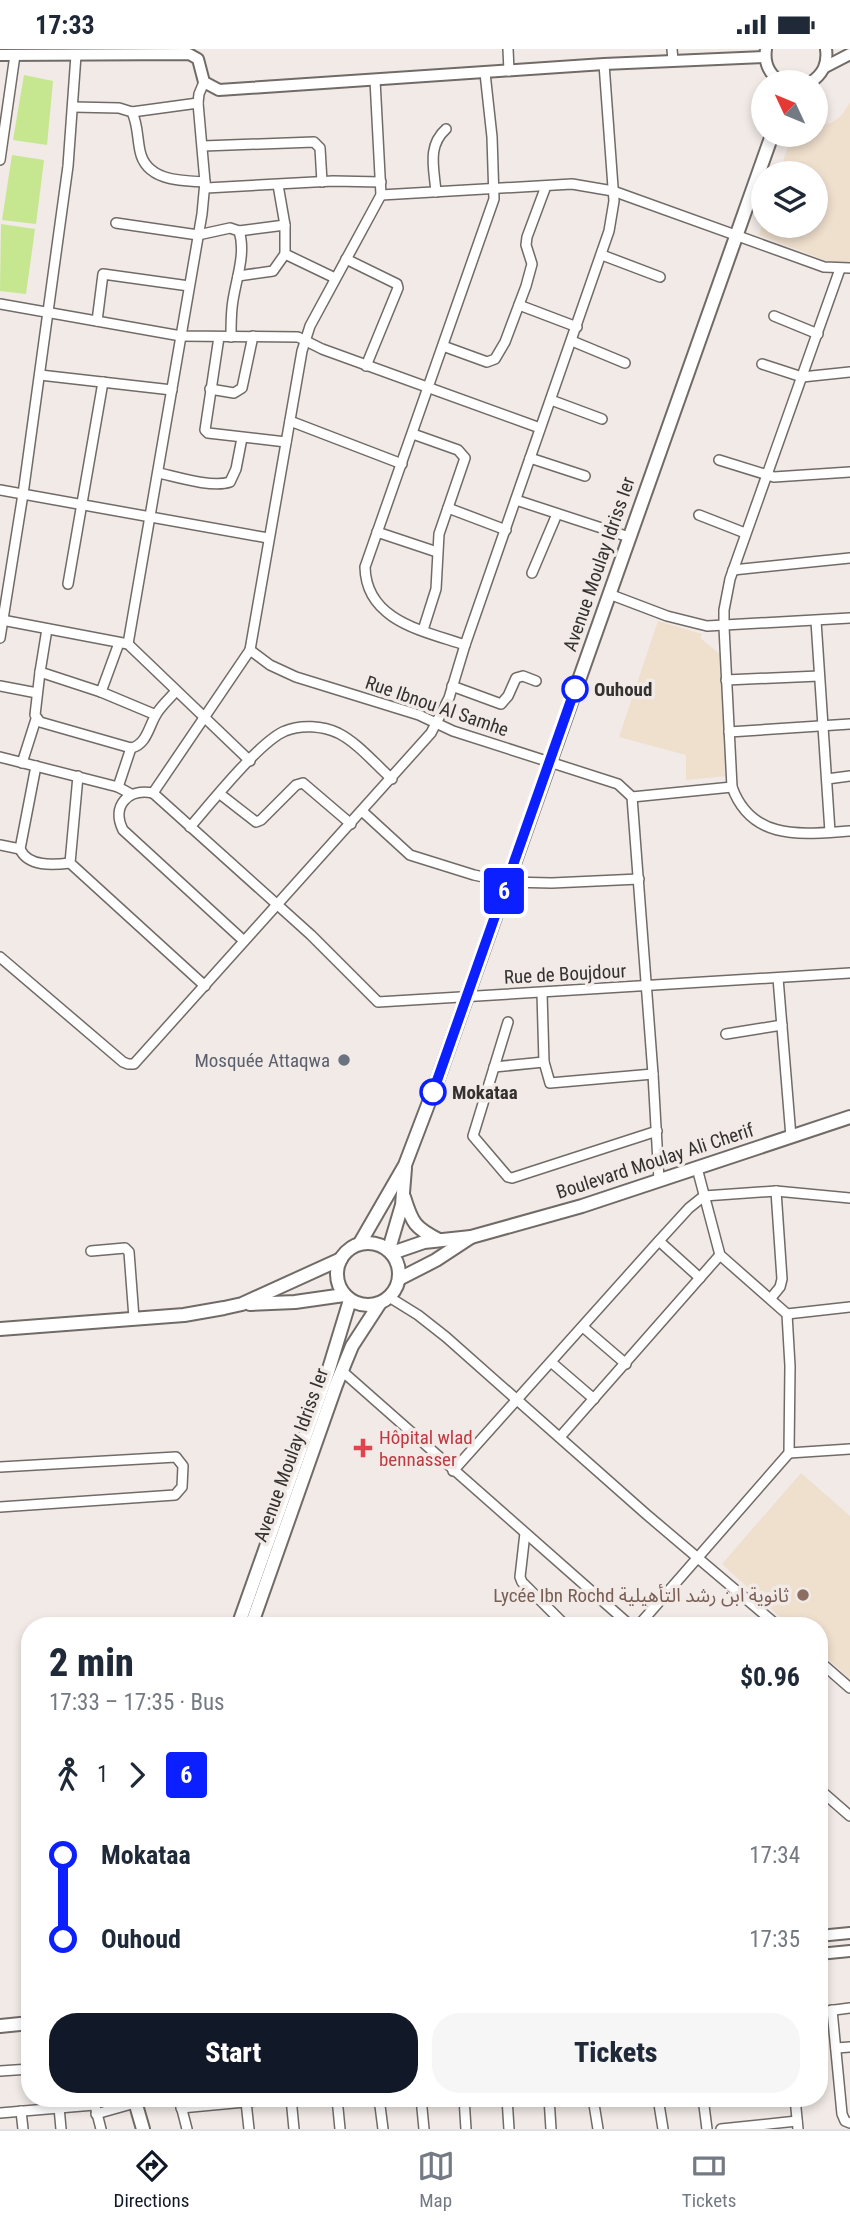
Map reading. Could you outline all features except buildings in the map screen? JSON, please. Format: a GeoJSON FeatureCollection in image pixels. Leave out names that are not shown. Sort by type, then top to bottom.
{"type":"FeatureCollection","features":[{"type":"Feature","properties":{"kind":"main road","name":"Avenue Moulay Idriss Ier"},"geometry":{"type":"LineString","coordinates":[[405,1165],[768,147]]}},
{"type":"Feature","properties":{"kind":"main road","name":"Boulevard Moulay Ali Cherif"},"geometry":{"type":"LineString","coordinates":[[390,1251],[439,1240],[471,1237],[582,1206],[850,1117]]}},
{"type":"Feature","properties":{"kind":"main road"},"geometry":{"type":"LineString","coordinates":[[390,1251],[399,1219],[405,1165]]}},
{"type":"Feature","properties":{"kind":"main road"},"geometry":{"type":"LineString","coordinates":[[347,1297],[337,1280],[341,1259],[346,1252],[360,1243],[405,1165]]}},
{"type":"Feature","properties":{"kind":"main road"},"geometry":{"type":"LineString","coordinates":[[403,1194],[413,1223],[439,1240]]}},
{"type":"Feature","properties":{"kind":"main road","name":"Boulevard Moulay Ali Cherif"},"geometry":{"type":"LineString","coordinates":[[399,1279],[436,1260],[471,1237]]}},
{"type":"Feature","properties":{"kind":"main road"},"geometry":{"type":"LineString","coordinates":[[0,1329],[184,1315],[242,1304],[347,1297],[363,1305],[385,1300],[399,1279],[399,1267],[390,1251],[379,1244],[360,1243]]}},
{"type":"Feature","properties":{"kind":"main road"},"geometry":{"type":"LineString","coordinates":[[242,1304],[341,1259]]}},
{"type":"Feature","properties":{"kind":"main road","name":"Avenue Moulay Idriss Ier"},"geometry":{"type":"LineString","coordinates":[[241,1617],[331,1363],[347,1297]]}},
{"type":"Feature","properties":{"kind":"main road","name":"Avenue Moulay Idriss Ier"},"geometry":{"type":"LineString","coordinates":[[254,1617],[342,1371],[362,1328],[385,1300]]}},
{"type":"Feature","properties":{"kind":"main road"},"geometry":{"type":"LineString","coordinates":[[0,2026],[21,2025]]}},
{"type":"Feature","properties":{"kind":"main road"},"geometry":{"type":"LineString","coordinates":[[136,2107],[143,2129]]}},
{"type":"Feature","properties":{"kind":"street"},"geometry":{"type":"LineString","coordinates":[[508,49],[509,71]]}},
{"type":"Feature","properties":{"kind":"street"},"geometry":{"type":"LineString","coordinates":[[825,67],[826,49]]}},
{"type":"Feature","properties":{"kind":"street"},"geometry":{"type":"LineString","coordinates":[[0,55],[45,52],[189,54],[198,59],[204,82],[198,103],[206,185],[159,473],[123,644],[101,692]]}},
{"type":"Feature","properties":{"kind":"street"},"geometry":{"type":"LineString","coordinates":[[0,638],[23,494],[68,166],[76,52]]}},
{"type":"Feature","properties":{"kind":"street"},"geometry":{"type":"LineString","coordinates":[[204,82],[219,90],[604,64],[673,55],[766,53]]}},
{"type":"Feature","properties":{"kind":"street"},"geometry":{"type":"LineString","coordinates":[[823,70],[850,54]]}},
{"type":"Feature","properties":{"kind":"street"},"geometry":{"type":"LineString","coordinates":[[0,160],[15,55]]}},
{"type":"Feature","properties":{"kind":"street"},"geometry":{"type":"LineString","coordinates":[[0,957],[128,1064],[138,1061],[392,779],[437,724],[578,327],[612,216],[613,191],[604,64]]}},
{"type":"Feature","properties":{"kind":"street"},"geometry":{"type":"LineString","coordinates":[[465,646],[393,618],[384,611],[368,586],[365,567],[492,209],[495,189],[485,73]]}},
{"type":"Feature","properties":{"kind":"street"},"geometry":{"type":"LineString","coordinates":[[244,941],[122,830],[119,819],[121,809],[131,794],[137,791],[153,793],[250,650],[305,340],[335,278],[381,195],[375,80]]}},
{"type":"Feature","properties":{"kind":"street"},"geometry":{"type":"LineString","coordinates":[[73,107],[119,108],[132,112],[198,103]]}},
{"type":"Feature","properties":{"kind":"street"},"geometry":{"type":"LineString","coordinates":[[132,112],[137,123],[140,153],[146,166],[172,180],[206,185],[381,182]]}},
{"type":"Feature","properties":{"kind":"street"},"geometry":{"type":"LineString","coordinates":[[436,192],[432,146],[446,129]]}},
{"type":"Feature","properties":{"kind":"street"},"geometry":{"type":"LineString","coordinates":[[203,146],[314,142],[320,148],[322,182]]}},
{"type":"Feature","properties":{"kind":"street"},"geometry":{"type":"LineString","coordinates":[[238,276],[273,271],[285,254],[285,225],[278,185]]}},
{"type":"Feature","properties":{"kind":"street"},"geometry":{"type":"LineString","coordinates":[[381,195],[589,185],[613,191],[824,267],[845,268],[745,533],[726,592],[724,627],[732,787],[742,807],[768,828],[803,834],[850,831]]}},
{"type":"Feature","properties":{"kind":"street"},"geometry":{"type":"LineString","coordinates":[[443,347],[491,362],[505,342],[531,270],[527,237],[546,186]]}},
{"type":"Feature","properties":{"kind":"street"},"geometry":{"type":"LineString","coordinates":[[116,223],[198,235],[230,228],[239,231],[285,225]]}},
{"type":"Feature","properties":{"kind":"street"},"geometry":{"type":"LineString","coordinates":[[231,337],[241,238],[239,231]]}},
{"type":"Feature","properties":{"kind":"street"},"geometry":{"type":"LineString","coordinates":[[285,254],[335,278]]}},
{"type":"Feature","properties":{"kind":"street"},"geometry":{"type":"LineString","coordinates":[[602,255],[660,277]]}},
{"type":"Feature","properties":{"kind":"street"},"geometry":{"type":"LineString","coordinates":[[346,259],[397,284],[398,288],[366,366]]}},
{"type":"Feature","properties":{"kind":"street"},"geometry":{"type":"LineString","coordinates":[[97,321],[103,274],[189,286]]}},
{"type":"Feature","properties":{"kind":"street"},"geometry":{"type":"LineString","coordinates":[[0,304],[181,336],[291,336],[428,389],[540,428]]}},
{"type":"Feature","properties":{"kind":"street"},"geometry":{"type":"LineString","coordinates":[[519,305],[578,327]]}},
{"type":"Feature","properties":{"kind":"street"},"geometry":{"type":"LineString","coordinates":[[774,316],[818,334]]}},
{"type":"Feature","properties":{"kind":"street"},"geometry":{"type":"LineString","coordinates":[[210,389],[234,393],[242,389],[253,336]]}},
{"type":"Feature","properties":{"kind":"street"},"geometry":{"type":"LineString","coordinates":[[219,337],[205,430],[208,433],[286,442]]}},
{"type":"Feature","properties":{"kind":"street"},"geometry":{"type":"LineString","coordinates":[[572,341],[625,363]]}},
{"type":"Feature","properties":{"kind":"street"},"geometry":{"type":"LineString","coordinates":[[762,363],[802,377],[850,372]]}},
{"type":"Feature","properties":{"kind":"street"},"geometry":{"type":"LineString","coordinates":[[40,375],[172,390]]}},
{"type":"Feature","properties":{"kind":"street"},"geometry":{"type":"LineString","coordinates":[[68,585],[103,382]]}},
{"type":"Feature","properties":{"kind":"street"},"geometry":{"type":"LineString","coordinates":[[551,400],[602,419]]}},
{"type":"Feature","properties":{"kind":"street"},"geometry":{"type":"LineString","coordinates":[[290,421],[402,464]]}},
{"type":"Feature","properties":{"kind":"street"},"geometry":{"type":"LineString","coordinates":[[413,434],[458,450],[465,456],[439,534],[439,575],[423,630]]}},
{"type":"Feature","properties":{"kind":"street"},"geometry":{"type":"LineString","coordinates":[[159,473],[207,482],[230,482],[236,469],[242,438]]}},
{"type":"Feature","properties":{"kind":"street"},"geometry":{"type":"LineString","coordinates":[[530,458],[585,476]]}},
{"type":"Feature","properties":{"kind":"street"},"geometry":{"type":"LineString","coordinates":[[719,460],[765,475],[810,476],[850,472]]}},
{"type":"Feature","properties":{"kind":"street"},"geometry":{"type":"LineString","coordinates":[[0,490],[268,538]]}},
{"type":"Feature","properties":{"kind":"street"},"geometry":{"type":"LineString","coordinates":[[516,500],[629,537]]}},
{"type":"Feature","properties":{"kind":"street"},"geometry":{"type":"LineString","coordinates":[[448,508],[506,530]]}},
{"type":"Feature","properties":{"kind":"street"},"geometry":{"type":"LineString","coordinates":[[533,573],[557,514]]}},
{"type":"Feature","properties":{"kind":"street"},"geometry":{"type":"LineString","coordinates":[[699,515],[745,533]]}},
{"type":"Feature","properties":{"kind":"street"},"geometry":{"type":"LineString","coordinates":[[377,532],[437,552]]}},
{"type":"Feature","properties":{"kind":"street"},"geometry":{"type":"LineString","coordinates":[[733,570],[850,558]]}},
{"type":"Feature","properties":{"kind":"street"},"geometry":{"type":"LineString","coordinates":[[609,593],[667,615],[707,626],[850,618]]}},
{"type":"Feature","properties":{"kind":"street"},"geometry":{"type":"LineString","coordinates":[[2,620],[123,644],[250,761]]}},
{"type":"Feature","properties":{"kind":"street"},"geometry":{"type":"LineString","coordinates":[[816,621],[830,832]]}},
{"type":"Feature","properties":{"kind":"street"},"geometry":{"type":"LineString","coordinates":[[47,629],[35,715],[40,722],[131,748],[139,746],[156,715],[176,691]]}},
{"type":"Feature","properties":{"kind":"street","name":"Rue Ibnou Al Samhe"},"geometry":{"type":"LineString","coordinates":[[250,650],[270,665],[296,677],[419,715],[453,731],[618,784],[632,797]]}},
{"type":"Feature","properties":{"kind":"street"},"geometry":{"type":"LineString","coordinates":[[40,673],[101,692],[156,715]]}},
{"type":"Feature","properties":{"kind":"street"},"geometry":{"type":"LineString","coordinates":[[452,686],[501,704],[509,696],[516,678],[523,676],[536,681]]}},
{"type":"Feature","properties":{"kind":"street"},"geometry":{"type":"LineString","coordinates":[[726,680],[818,676]]}},
{"type":"Feature","properties":{"kind":"street"},"geometry":{"type":"LineString","coordinates":[[0,686],[37,693]]}},
{"type":"Feature","properties":{"kind":"street"},"geometry":{"type":"LineString","coordinates":[[22,762],[37,719]]}},
{"type":"Feature","properties":{"kind":"street"},"geometry":{"type":"LineString","coordinates":[[729,732],[850,724]]}},
{"type":"Feature","properties":{"kind":"street"},"geometry":{"type":"LineString","coordinates":[[190,827],[272,738],[285,731],[312,727],[338,734],[352,742],[392,779]]}},
{"type":"Feature","properties":{"kind":"street"},"geometry":{"type":"LineString","coordinates":[[118,787],[131,748]]}},
{"type":"Feature","properties":{"kind":"street"},"geometry":{"type":"LineString","coordinates":[[0,757],[118,787],[131,794]]}},
{"type":"Feature","properties":{"kind":"street"},"geometry":{"type":"LineString","coordinates":[[36,766],[20,849],[23,855],[43,864],[70,863],[205,986]]}},
{"type":"Feature","properties":{"kind":"street"},"geometry":{"type":"LineString","coordinates":[[70,863],[78,776]]}},
{"type":"Feature","properties":{"kind":"street"},"geometry":{"type":"LineString","coordinates":[[827,779],[850,776]]}},
{"type":"Feature","properties":{"kind":"street"},"geometry":{"type":"LineString","coordinates":[[220,794],[256,822],[296,785],[303,783],[351,824]]}},
{"type":"Feature","properties":{"kind":"street"},"geometry":{"type":"LineString","coordinates":[[659,1180],[632,797],[732,787]]}},
{"type":"Feature","properties":{"kind":"street","name":"Rue de Boujdour"},"geometry":{"type":"LineString","coordinates":[[153,793],[344,966],[378,1002],[850,973]]}},
{"type":"Feature","properties":{"kind":"street"},"geometry":{"type":"LineString","coordinates":[[362,811],[400,847],[417,858],[507,882],[639,879]]}},
{"type":"Feature","properties":{"kind":"street"},"geometry":{"type":"LineString","coordinates":[[0,845],[20,849]]}},
{"type":"Feature","properties":{"kind":"street"},"geometry":{"type":"LineString","coordinates":[[778,978],[791,1137]]}},
{"type":"Feature","properties":{"kind":"street"},"geometry":{"type":"LineString","coordinates":[[541,993],[544,1062],[548,1081],[555,1084],[653,1073]]}},
{"type":"Feature","properties":{"kind":"street"},"geometry":{"type":"LineString","coordinates":[[508,1022],[473,1136],[508,1177],[512,1178],[657,1131]]}},
{"type":"Feature","properties":{"kind":"street"},"geometry":{"type":"LineString","coordinates":[[726,1034],[782,1025]]}},
{"type":"Feature","properties":{"kind":"street"},"geometry":{"type":"LineString","coordinates":[[494,1067],[544,1062]]}},
{"type":"Feature","properties":{"kind":"street"},"geometry":{"type":"LineString","coordinates":[[646,1617],[789,1453],[787,1314],[720,1255],[697,1168]]}},
{"type":"Feature","properties":{"kind":"street"},"geometry":{"type":"LineString","coordinates":[[771,1298],[780,1287],[782,1279],[776,1191]]}},
{"type":"Feature","properties":{"kind":"street"},"geometry":{"type":"LineString","coordinates":[[453,1471],[689,1208],[704,1196],[776,1191],[850,1198]]}},
{"type":"Feature","properties":{"kind":"street"},"geometry":{"type":"LineString","coordinates":[[659,1241],[700,1278]]}},
{"type":"Feature","properties":{"kind":"street"},"geometry":{"type":"LineString","coordinates":[[91,1251],[125,1248],[129,1252],[134,1318]]}},
{"type":"Feature","properties":{"kind":"street"},"geometry":{"type":"LineString","coordinates":[[561,1437],[720,1255]]}},
{"type":"Feature","properties":{"kind":"street"},"geometry":{"type":"LineString","coordinates":[[385,1300],[418,1315],[446,1337],[768,1617]]}},
{"type":"Feature","properties":{"kind":"street"},"geometry":{"type":"LineString","coordinates":[[787,1314],[850,1307]]}},
{"type":"Feature","properties":{"kind":"street"},"geometry":{"type":"LineString","coordinates":[[583,1327],[625,1364]]}},
{"type":"Feature","properties":{"kind":"street"},"geometry":{"type":"LineString","coordinates":[[551,1362],[594,1399]]}},
{"type":"Feature","properties":{"kind":"street"},"geometry":{"type":"LineString","coordinates":[[342,1371],[621,1617]]}},
{"type":"Feature","properties":{"kind":"street"},"geometry":{"type":"LineString","coordinates":[[789,1453],[850,1449]]}},
{"type":"Feature","properties":{"kind":"street"},"geometry":{"type":"LineString","coordinates":[[0,1467],[176,1457],[183,1466],[183,1487],[175,1495],[0,1507]]}},
{"type":"Feature","properties":{"kind":"street"},"geometry":{"type":"LineString","coordinates":[[525,1533],[520,1577],[556,1617]]}},
{"type":"Feature","properties":{"kind":"street"},"geometry":{"type":"LineString","coordinates":[[828,1669],[850,1688]]}},
{"type":"Feature","properties":{"kind":"street"},"geometry":{"type":"LineString","coordinates":[[828,1797],[850,1816]]}},
{"type":"Feature","properties":{"kind":"street"},"geometry":{"type":"LineString","coordinates":[[828,1935],[850,1933]]}},
{"type":"Feature","properties":{"kind":"street"},"geometry":{"type":"LineString","coordinates":[[828,1953],[850,1951]]}},
{"type":"Feature","properties":{"kind":"street"},"geometry":{"type":"LineString","coordinates":[[828,2011],[850,2008]]}},
{"type":"Feature","properties":{"kind":"street"},"geometry":{"type":"LineString","coordinates":[[832,2010],[842,2114],[845,2121],[850,2123]]}},
{"type":"Feature","properties":{"kind":"street"},"geometry":{"type":"LineString","coordinates":[[836,2048],[850,2047]]}},
{"type":"Feature","properties":{"kind":"street"},"geometry":{"type":"LineString","coordinates":[[0,2071],[21,2070]]}},
{"type":"Feature","properties":{"kind":"street"},"geometry":{"type":"LineString","coordinates":[[839,2087],[850,2086]]}},
{"type":"Feature","properties":{"kind":"street"},"geometry":{"type":"LineString","coordinates":[[0,2113],[71,2107]]}},
{"type":"Feature","properties":{"kind":"street"},"geometry":{"type":"LineString","coordinates":[[95,2107],[101,2129]]}},
{"type":"Feature","properties":{"kind":"street"},"geometry":{"type":"LineString","coordinates":[[181,2107],[187,2129]]}},
{"type":"Feature","properties":{"kind":"street"},"geometry":{"type":"LineString","coordinates":[[247,2107],[249,2129]]}},
{"type":"Feature","properties":{"kind":"street"},"geometry":{"type":"LineString","coordinates":[[290,2107],[294,2129]]}},
{"type":"Feature","properties":{"kind":"street"},"geometry":{"type":"LineString","coordinates":[[338,2107],[340,2129]]}},
{"type":"Feature","properties":{"kind":"street"},"geometry":{"type":"LineString","coordinates":[[380,2107],[383,2129]]}},
{"type":"Feature","properties":{"kind":"street"},"geometry":{"type":"LineString","coordinates":[[422,2107],[424,2129]]}},
{"type":"Feature","properties":{"kind":"street"},"geometry":{"type":"LineString","coordinates":[[465,2107],[466,2129]]}},
{"type":"Feature","properties":{"kind":"street"},"geometry":{"type":"LineString","coordinates":[[508,2107],[509,2129]]}},
{"type":"Feature","properties":{"kind":"street"},"geometry":{"type":"LineString","coordinates":[[550,2107],[551,2129]]}},
{"type":"Feature","properties":{"kind":"street"},"geometry":{"type":"LineString","coordinates":[[594,2107],[598,2129]]}},
{"type":"Feature","properties":{"kind":"street"},"geometry":{"type":"LineString","coordinates":[[659,2107],[663,2129]]}},
{"type":"Feature","properties":{"kind":"street"},"geometry":{"type":"LineString","coordinates":[[704,2107],[707,2129]]}},
{"type":"Feature","properties":{"kind":"street"},"geometry":{"type":"LineString","coordinates":[[721,2129],[798,2125],[795,2107]]}},
{"type":"Feature","properties":{"kind":"street"},"geometry":{"type":"LineString","coordinates":[[59,2108],[61,2129]]}},
{"type":"Feature","properties":{"kind":"street"},"geometry":{"type":"LineString","coordinates":[[21,2111],[23,2129]]}},
{"type":"Feature","properties":{"kind":"shaded area"},"geometry":{"type":"Polygon","coordinates":[[[850,103],[850,263],[835,264],[767,238],[828,238],[828,161],[783,161],[788,147],[828,147],[828,124],[841,116],[850,103]]]}},
{"type":"Feature","properties":{"kind":"shaded area"},"geometry":{"type":"Polygon","coordinates":[[[658,621],[702,634],[700,638],[721,655],[729,769],[724,771],[726,776],[686,780],[686,755],[619,737],[658,621]]]}},
{"type":"Feature","properties":{"kind":"shaded area","name":"Lycée Ibn Rochd ثانوية ابن رشد التأهيلية"},"geometry":{"type":"Polygon","coordinates":[[[801,1473],[850,1516],[850,1679],[828,1659],[828,1617],[780,1617],[722,1564],[801,1473]]]}},
{"type":"Feature","properties":{"kind":"green space"},"geometry":{"type":"Polygon","coordinates":[[[24,75],[53,81],[47,145],[13,140],[24,75]]]}},
{"type":"Feature","properties":{"kind":"green space"},"geometry":{"type":"Polygon","coordinates":[[[12,155],[44,160],[36,224],[2,220],[12,155]]]}},
{"type":"Feature","properties":{"kind":"green space"},"geometry":{"type":"Polygon","coordinates":[[[1,224],[35,229],[26,294],[0,291],[1,224]]]}},
{"type":"Feature","properties":{"kind":"bus line","name":"6"},"geometry":{"type":"LineString","coordinates":[[433,1092],[575,689]]}},
{"type":"Feature","properties":{"kind":"place","name":"Ouhoud"},"geometry":{"type":"Point","coordinates":[575,689]}},
{"type":"Feature","properties":{"kind":"place","name":"Mosquée Attaqwa"},"geometry":{"type":"Point","coordinates":[344,1060]}},
{"type":"Feature","properties":{"kind":"place","name":"Mokataa"},"geometry":{"type":"Point","coordinates":[433,1092]}},
{"type":"Feature","properties":{"kind":"place","name":"Hôpital wlad bennasser"},"geometry":{"type":"Point","coordinates":[363,1448]}},
{"type":"Feature","properties":{"kind":"place","name":"Lycée Ibn Rochd ثانوية ابن رشد التأهيلية"},"geometry":{"type":"Point","coordinates":[803,1595]}}]}
